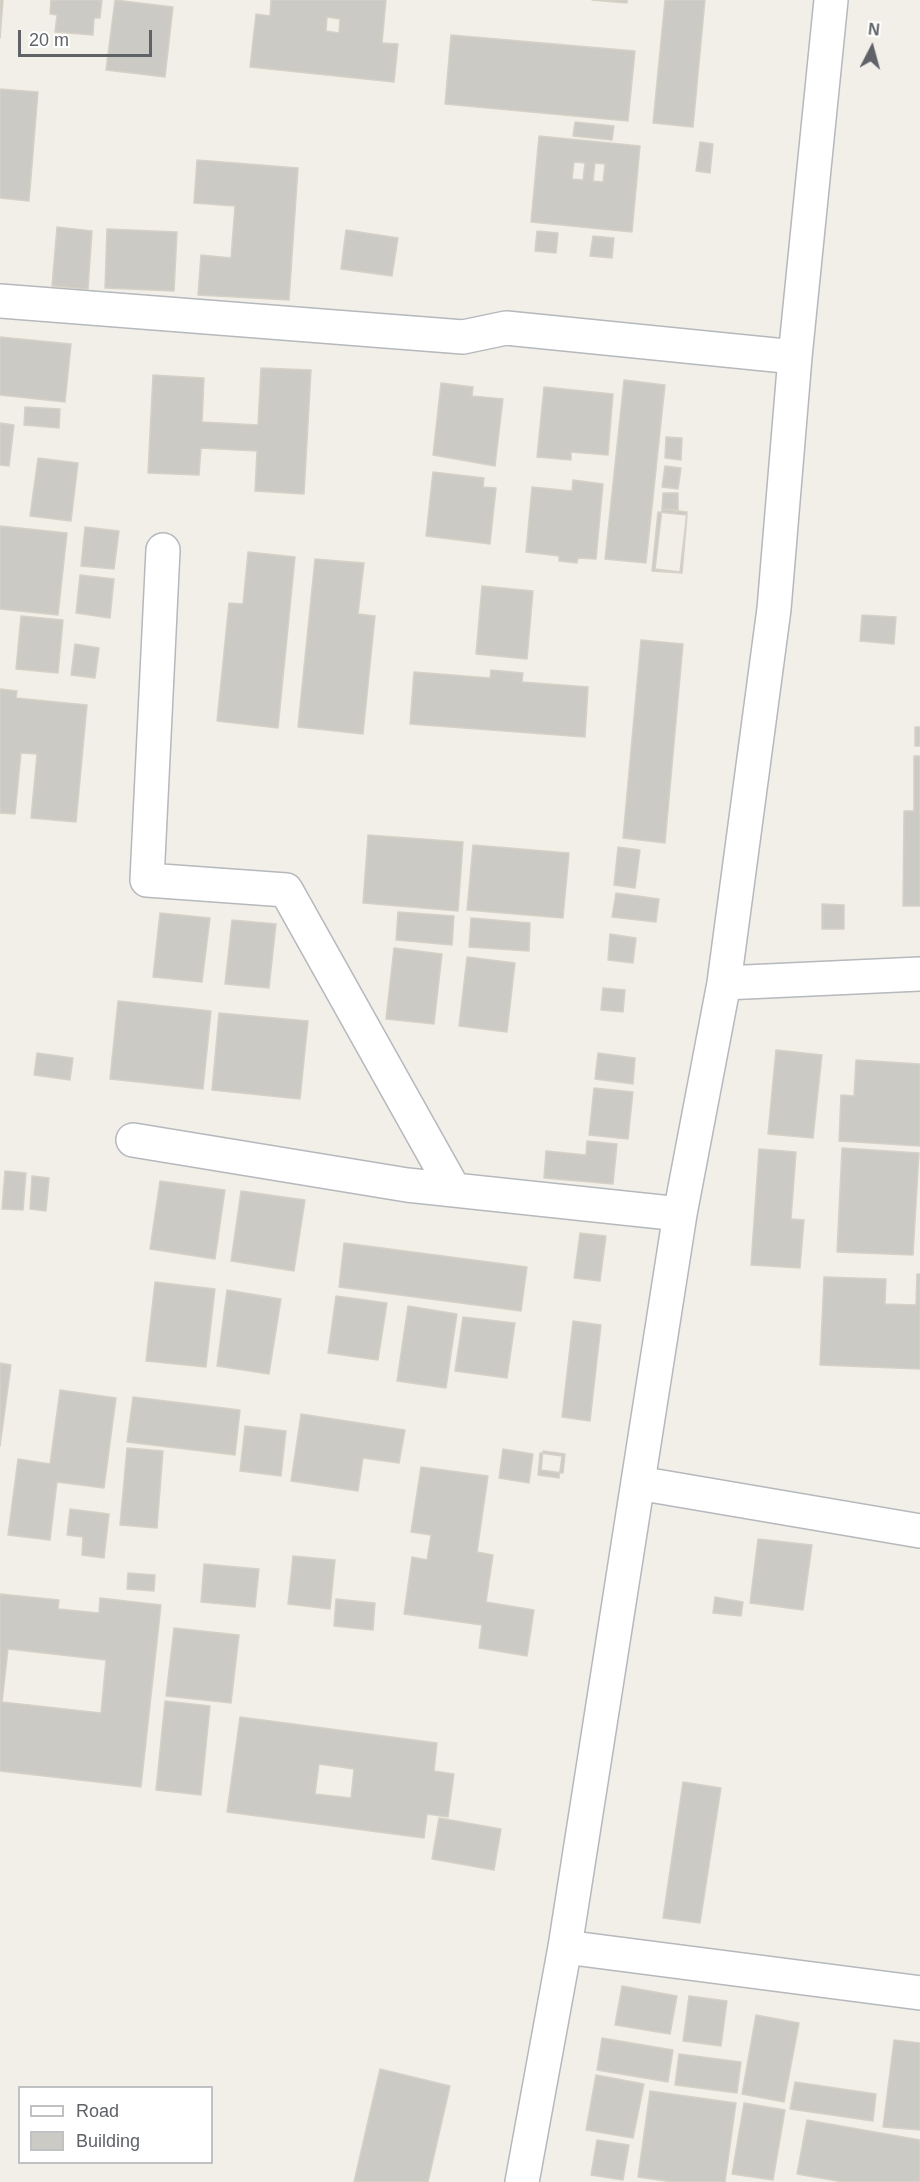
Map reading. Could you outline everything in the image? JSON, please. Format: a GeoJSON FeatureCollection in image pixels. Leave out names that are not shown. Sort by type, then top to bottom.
{"type":"FeatureCollection","features":[{"type":"Feature","properties":{"kind":"street"},"geometry":{"type":"LineString","coordinates":[[522,2182],[564,1947],[680,1214],[724,983],[774,609],[795,357],[831,0]]}},
{"type":"Feature","properties":{"kind":"street"},"geometry":{"type":"LineString","coordinates":[[0,302],[463,337],[506,328],[795,357]]}},
{"type":"Feature","properties":{"kind":"street"},"geometry":{"type":"LineString","coordinates":[[163,550],[147,880],[286,890],[454,1190]]}},
{"type":"Feature","properties":{"kind":"street"},"geometry":{"type":"LineString","coordinates":[[724,983],[920,974]]}},
{"type":"Feature","properties":{"kind":"street"},"geometry":{"type":"LineString","coordinates":[[133,1140],[407,1185],[680,1214]]}},
{"type":"Feature","properties":{"kind":"street"},"geometry":{"type":"LineString","coordinates":[[638,1483],[920,1531]]}},
{"type":"Feature","properties":{"kind":"street"},"geometry":{"type":"LineString","coordinates":[[564,1947],[920,1993]]}},
{"type":"Feature","properties":{"kind":"building"},"geometry":{"type":"Polygon","coordinates":[[[0,0],[3,0],[0,38],[0,0]]]}},
{"type":"Feature","properties":{"kind":"building"},"geometry":{"type":"Polygon","coordinates":[[[51,0],[102,0],[100,18],[94,18],[93,35],[55,32],[57,15],[50,14],[51,0]]]}},
{"type":"Feature","properties":{"kind":"building"},"geometry":{"type":"Polygon","coordinates":[[[115,0],[173,7],[165,77],[106,70],[115,0]]]}},
{"type":"Feature","properties":{"kind":"building"},"geometry":{"type":"Polygon","coordinates":[[[271,0],[386,0],[382,43],[398,44],[394,82],[250,67],[256,14],[270,16],[271,0]],[[327,17],[326,31],[339,33],[340,19],[327,17]]]}},
{"type":"Feature","properties":{"kind":"building"},"geometry":{"type":"Polygon","coordinates":[[[592,0],[627,0],[627,3],[592,0]]]}},
{"type":"Feature","properties":{"kind":"building"},"geometry":{"type":"Polygon","coordinates":[[[665,0],[705,0],[693,127],[653,123],[665,0]]]}},
{"type":"Feature","properties":{"kind":"building"},"geometry":{"type":"Polygon","coordinates":[[[451,35],[635,51],[628,121],[445,104],[451,35]]]}},
{"type":"Feature","properties":{"kind":"building"},"geometry":{"type":"Polygon","coordinates":[[[0,89],[38,92],[29,201],[0,198],[0,89]]]}},
{"type":"Feature","properties":{"kind":"building"},"geometry":{"type":"Polygon","coordinates":[[[575,122],[614,126],[612,140],[573,136],[575,122]]]}},
{"type":"Feature","properties":{"kind":"building"},"geometry":{"type":"Polygon","coordinates":[[[539,136],[640,146],[632,232],[531,222],[539,136]],[[574,162],[572,179],[583,180],[585,163],[574,162]],[[595,163],[593,181],[603,182],[605,164],[595,163]]]}},
{"type":"Feature","properties":{"kind":"building"},"geometry":{"type":"Polygon","coordinates":[[[700,142],[713,144],[710,173],[696,171],[700,142]]]}},
{"type":"Feature","properties":{"kind":"building"},"geometry":{"type":"Polygon","coordinates":[[[197,160],[298,168],[289,300],[198,295],[201,255],[231,258],[235,206],[194,203],[197,160]]]}},
{"type":"Feature","properties":{"kind":"building"},"geometry":{"type":"Polygon","coordinates":[[[57,227],[92,231],[88,289],[52,286],[57,227]]]}},
{"type":"Feature","properties":{"kind":"building"},"geometry":{"type":"Polygon","coordinates":[[[107,229],[177,232],[174,291],[105,288],[107,229]]]}},
{"type":"Feature","properties":{"kind":"building"},"geometry":{"type":"Polygon","coordinates":[[[346,230],[398,238],[392,276],[341,269],[346,230]]]}},
{"type":"Feature","properties":{"kind":"building"},"geometry":{"type":"Polygon","coordinates":[[[537,231],[558,233],[556,253],[535,251],[537,231]]]}},
{"type":"Feature","properties":{"kind":"building"},"geometry":{"type":"Polygon","coordinates":[[[593,236],[614,238],[612,258],[590,256],[593,236]]]}},
{"type":"Feature","properties":{"kind":"building"},"geometry":{"type":"Polygon","coordinates":[[[0,337],[71,344],[65,402],[0,395],[0,337]]]}},
{"type":"Feature","properties":{"kind":"building"},"geometry":{"type":"Polygon","coordinates":[[[261,368],[311,370],[304,494],[255,491],[257,451],[201,448],[199,475],[148,473],[153,375],[204,378],[202,422],[258,425],[261,368]]]}},
{"type":"Feature","properties":{"kind":"building"},"geometry":{"type":"Polygon","coordinates":[[[624,380],[665,385],[646,563],[605,559],[624,380]]]}},
{"type":"Feature","properties":{"kind":"building"},"geometry":{"type":"Polygon","coordinates":[[[441,383],[473,387],[472,396],[503,399],[495,466],[433,455],[441,383]]]}},
{"type":"Feature","properties":{"kind":"building"},"geometry":{"type":"Polygon","coordinates":[[[544,387],[613,394],[608,455],[571,452],[571,460],[537,457],[544,387]]]}},
{"type":"Feature","properties":{"kind":"building"},"geometry":{"type":"Polygon","coordinates":[[[25,407],[60,409],[59,428],[24,425],[25,407]]]}},
{"type":"Feature","properties":{"kind":"building"},"geometry":{"type":"Polygon","coordinates":[[[0,423],[14,425],[9,466],[0,465],[0,423]]]}},
{"type":"Feature","properties":{"kind":"building"},"geometry":{"type":"Polygon","coordinates":[[[666,437],[682,438],[681,460],[665,458],[666,437]]]}},
{"type":"Feature","properties":{"kind":"building"},"geometry":{"type":"Polygon","coordinates":[[[38,458],[78,463],[71,521],[30,516],[38,458]]]}},
{"type":"Feature","properties":{"kind":"building"},"geometry":{"type":"Polygon","coordinates":[[[665,466],[681,468],[678,489],[662,487],[665,466]]]}},
{"type":"Feature","properties":{"kind":"building"},"geometry":{"type":"Polygon","coordinates":[[[433,472],[484,478],[483,487],[496,488],[490,544],[426,536],[433,472]]]}},
{"type":"Feature","properties":{"kind":"building"},"geometry":{"type":"Polygon","coordinates":[[[573,480],[603,484],[596,559],[578,558],[577,563],[559,561],[559,556],[526,552],[532,487],[572,491],[573,480]]]}},
{"type":"Feature","properties":{"kind":"building"},"geometry":{"type":"Polygon","coordinates":[[[663,493],[678,493],[678,510],[662,509],[663,493]]]}},
{"type":"Feature","properties":{"kind":"building"},"geometry":{"type":"Polygon","coordinates":[[[662,509],[687,512],[680,572],[655,569],[662,509]]]}},
{"type":"Feature","properties":{"kind":"building"},"geometry":{"type":"Polygon","coordinates":[[[658,512],[687,515],[682,573],[652,571],[658,512]]]}},
{"type":"Feature","properties":{"kind":"building"},"geometry":{"type":"Polygon","coordinates":[[[0,526],[67,533],[58,615],[0,609],[0,526]]]}},
{"type":"Feature","properties":{"kind":"building"},"geometry":{"type":"Polygon","coordinates":[[[85,527],[119,531],[114,569],[81,566],[85,527]]]}},
{"type":"Feature","properties":{"kind":"building"},"geometry":{"type":"Polygon","coordinates":[[[248,552],[295,557],[278,728],[217,721],[229,603],[243,604],[248,552]]]}},
{"type":"Feature","properties":{"kind":"building"},"geometry":{"type":"Polygon","coordinates":[[[315,559],[364,563],[358,614],[375,616],[363,734],[298,727],[315,559]]]}},
{"type":"Feature","properties":{"kind":"building"},"geometry":{"type":"Polygon","coordinates":[[[80,575],[114,579],[110,618],[76,613],[80,575]]]}},
{"type":"Feature","properties":{"kind":"building"},"geometry":{"type":"Polygon","coordinates":[[[482,586],[533,591],[527,659],[476,654],[482,586]]]}},
{"type":"Feature","properties":{"kind":"building"},"geometry":{"type":"Polygon","coordinates":[[[862,615],[896,617],[894,644],[860,641],[862,615]]]}},
{"type":"Feature","properties":{"kind":"building"},"geometry":{"type":"Polygon","coordinates":[[[21,616],[63,620],[58,673],[16,669],[21,616]]]}},
{"type":"Feature","properties":{"kind":"building"},"geometry":{"type":"Polygon","coordinates":[[[641,640],[683,644],[665,843],[623,838],[641,640]]]}},
{"type":"Feature","properties":{"kind":"building"},"geometry":{"type":"Polygon","coordinates":[[[75,644],[99,648],[95,678],[71,675],[75,644]]]}},
{"type":"Feature","properties":{"kind":"building"},"geometry":{"type":"Polygon","coordinates":[[[491,670],[523,673],[522,682],[588,687],[585,737],[410,724],[414,672],[490,678],[491,670]]]}},
{"type":"Feature","properties":{"kind":"building"},"geometry":{"type":"Polygon","coordinates":[[[0,689],[17,691],[16,698],[87,705],[76,822],[31,818],[37,754],[21,753],[15,814],[0,813],[0,689]]]}},
{"type":"Feature","properties":{"kind":"building"},"geometry":{"type":"Polygon","coordinates":[[[915,727],[920,727],[920,746],[915,746],[915,727]]]}},
{"type":"Feature","properties":{"kind":"building"},"geometry":{"type":"Polygon","coordinates":[[[914,756],[920,756],[920,906],[903,906],[904,811],[914,811],[914,756]]]}},
{"type":"Feature","properties":{"kind":"building"},"geometry":{"type":"Polygon","coordinates":[[[368,835],[463,842],[458,911],[363,903],[368,835]]]}},
{"type":"Feature","properties":{"kind":"building"},"geometry":{"type":"Polygon","coordinates":[[[473,845],[569,853],[563,918],[467,910],[473,845]]]}},
{"type":"Feature","properties":{"kind":"building"},"geometry":{"type":"Polygon","coordinates":[[[618,847],[640,850],[635,888],[614,885],[618,847]]]}},
{"type":"Feature","properties":{"kind":"building"},"geometry":{"type":"Polygon","coordinates":[[[616,893],[659,899],[656,922],[612,917],[616,893]]]}},
{"type":"Feature","properties":{"kind":"building"},"geometry":{"type":"Polygon","coordinates":[[[822,904],[844,905],[844,929],[822,929],[822,904]]]}},
{"type":"Feature","properties":{"kind":"building"},"geometry":{"type":"Polygon","coordinates":[[[398,912],[454,916],[452,945],[396,940],[398,912]]]}},
{"type":"Feature","properties":{"kind":"building"},"geometry":{"type":"Polygon","coordinates":[[[160,913],[210,918],[202,982],[153,977],[160,913]]]}},
{"type":"Feature","properties":{"kind":"building"},"geometry":{"type":"Polygon","coordinates":[[[471,918],[530,923],[529,951],[469,947],[471,918]]]}},
{"type":"Feature","properties":{"kind":"building"},"geometry":{"type":"Polygon","coordinates":[[[232,920],[276,924],[269,988],[225,984],[232,920]]]}},
{"type":"Feature","properties":{"kind":"building"},"geometry":{"type":"Polygon","coordinates":[[[610,934],[636,938],[633,963],[608,960],[610,934]]]}},
{"type":"Feature","properties":{"kind":"building"},"geometry":{"type":"Polygon","coordinates":[[[394,948],[442,954],[434,1024],[386,1019],[394,948]]]}},
{"type":"Feature","properties":{"kind":"building"},"geometry":{"type":"Polygon","coordinates":[[[467,957],[515,963],[507,1032],[459,1026],[467,957]]]}},
{"type":"Feature","properties":{"kind":"building"},"geometry":{"type":"Polygon","coordinates":[[[603,988],[625,990],[623,1012],[601,1010],[603,988]]]}},
{"type":"Feature","properties":{"kind":"building"},"geometry":{"type":"Polygon","coordinates":[[[118,1001],[211,1011],[203,1089],[110,1079],[118,1001]]]}},
{"type":"Feature","properties":{"kind":"building"},"geometry":{"type":"Polygon","coordinates":[[[219,1013],[308,1021],[300,1099],[212,1090],[219,1013]]]}},
{"type":"Feature","properties":{"kind":"building"},"geometry":{"type":"Polygon","coordinates":[[[776,1050],[822,1055],[813,1138],[768,1134],[776,1050]]]}},
{"type":"Feature","properties":{"kind":"building"},"geometry":{"type":"Polygon","coordinates":[[[37,1053],[73,1058],[70,1080],[34,1075],[37,1053]]]}},
{"type":"Feature","properties":{"kind":"building"},"geometry":{"type":"Polygon","coordinates":[[[598,1053],[635,1058],[633,1084],[595,1079],[598,1053]]]}},
{"type":"Feature","properties":{"kind":"building"},"geometry":{"type":"Polygon","coordinates":[[[856,1060],[920,1064],[920,1146],[839,1141],[841,1095],[854,1096],[856,1060]]]}},
{"type":"Feature","properties":{"kind":"building"},"geometry":{"type":"Polygon","coordinates":[[[594,1088],[633,1092],[628,1139],[589,1135],[594,1088]]]}},
{"type":"Feature","properties":{"kind":"building"},"geometry":{"type":"Polygon","coordinates":[[[587,1141],[617,1144],[613,1184],[544,1178],[546,1151],[586,1155],[587,1141]]]}},
{"type":"Feature","properties":{"kind":"building"},"geometry":{"type":"Polygon","coordinates":[[[842,1148],[919,1153],[913,1255],[837,1252],[842,1148]]]}},
{"type":"Feature","properties":{"kind":"building"},"geometry":{"type":"Polygon","coordinates":[[[759,1149],[796,1152],[791,1219],[804,1220],[800,1268],[751,1265],[759,1149]]]}},
{"type":"Feature","properties":{"kind":"building"},"geometry":{"type":"Polygon","coordinates":[[[5,1171],[26,1173],[23,1210],[2,1209],[5,1171]]]}},
{"type":"Feature","properties":{"kind":"building"},"geometry":{"type":"Polygon","coordinates":[[[32,1176],[49,1178],[46,1211],[30,1209],[32,1176]]]}},
{"type":"Feature","properties":{"kind":"building"},"geometry":{"type":"Polygon","coordinates":[[[160,1181],[225,1190],[215,1259],[150,1249],[160,1181]]]}},
{"type":"Feature","properties":{"kind":"building"},"geometry":{"type":"Polygon","coordinates":[[[241,1191],[305,1200],[294,1271],[231,1261],[241,1191]]]}},
{"type":"Feature","properties":{"kind":"building"},"geometry":{"type":"Polygon","coordinates":[[[580,1233],[606,1236],[600,1281],[574,1278],[580,1233]]]}},
{"type":"Feature","properties":{"kind":"building"},"geometry":{"type":"Polygon","coordinates":[[[344,1243],[527,1267],[521,1311],[339,1287],[344,1243]]]}},
{"type":"Feature","properties":{"kind":"building"},"geometry":{"type":"Polygon","coordinates":[[[917,1274],[920,1274],[920,1369],[820,1365],[824,1277],[886,1279],[885,1304],[916,1305],[917,1274]]]}},
{"type":"Feature","properties":{"kind":"building"},"geometry":{"type":"Polygon","coordinates":[[[155,1282],[215,1289],[206,1367],[146,1361],[155,1282]]]}},
{"type":"Feature","properties":{"kind":"building"},"geometry":{"type":"Polygon","coordinates":[[[227,1290],[281,1299],[269,1374],[217,1366],[227,1290]]]}},
{"type":"Feature","properties":{"kind":"building"},"geometry":{"type":"Polygon","coordinates":[[[336,1296],[387,1303],[378,1360],[328,1353],[336,1296]]]}},
{"type":"Feature","properties":{"kind":"building"},"geometry":{"type":"Polygon","coordinates":[[[408,1306],[457,1314],[446,1388],[397,1381],[408,1306]]]}},
{"type":"Feature","properties":{"kind":"building"},"geometry":{"type":"Polygon","coordinates":[[[463,1317],[515,1323],[507,1378],[455,1371],[463,1317]]]}},
{"type":"Feature","properties":{"kind":"building"},"geometry":{"type":"Polygon","coordinates":[[[573,1321],[601,1325],[590,1421],[562,1417],[573,1321]]]}},
{"type":"Feature","properties":{"kind":"building"},"geometry":{"type":"Polygon","coordinates":[[[0,1363],[11,1365],[0,1446],[0,1363]]]}},
{"type":"Feature","properties":{"kind":"building"},"geometry":{"type":"Polygon","coordinates":[[[60,1390],[116,1398],[104,1488],[57,1482],[50,1540],[8,1535],[18,1459],[50,1464],[60,1390]]]}},
{"type":"Feature","properties":{"kind":"building"},"geometry":{"type":"Polygon","coordinates":[[[133,1397],[240,1410],[235,1455],[127,1442],[133,1397]]]}},
{"type":"Feature","properties":{"kind":"building"},"geometry":{"type":"Polygon","coordinates":[[[301,1414],[405,1430],[399,1463],[363,1458],[358,1491],[291,1481],[301,1414]]]}},
{"type":"Feature","properties":{"kind":"building"},"geometry":{"type":"Polygon","coordinates":[[[245,1426],[286,1431],[281,1476],[240,1471],[245,1426]]]}},
{"type":"Feature","properties":{"kind":"building"},"geometry":{"type":"Polygon","coordinates":[[[127,1448],[163,1451],[157,1528],[120,1525],[127,1448]]]}},
{"type":"Feature","properties":{"kind":"building"},"geometry":{"type":"Polygon","coordinates":[[[503,1449],[533,1454],[529,1483],[499,1478],[503,1449]]]}},
{"type":"Feature","properties":{"kind":"building"},"geometry":{"type":"Polygon","coordinates":[[[543,1451],[565,1454],[563,1473],[541,1470],[543,1451]]]}},
{"type":"Feature","properties":{"kind":"building"},"geometry":{"type":"Polygon","coordinates":[[[540,1453],[562,1456],[559,1478],[538,1475],[540,1453]]]}},
{"type":"Feature","properties":{"kind":"building"},"geometry":{"type":"Polygon","coordinates":[[[421,1467],[488,1476],[477,1552],[493,1555],[486,1602],[534,1610],[527,1656],[479,1648],[482,1625],[404,1614],[412,1557],[427,1560],[431,1535],[411,1532],[421,1467]]]}},
{"type":"Feature","properties":{"kind":"building"},"geometry":{"type":"Polygon","coordinates":[[[70,1509],[109,1514],[104,1558],[82,1555],[83,1537],[67,1535],[70,1509]]]}},
{"type":"Feature","properties":{"kind":"building"},"geometry":{"type":"Polygon","coordinates":[[[758,1539],[812,1545],[803,1610],[750,1603],[758,1539]]]}},
{"type":"Feature","properties":{"kind":"building"},"geometry":{"type":"Polygon","coordinates":[[[293,1556],[335,1560],[330,1609],[288,1604],[293,1556]]]}},
{"type":"Feature","properties":{"kind":"building"},"geometry":{"type":"Polygon","coordinates":[[[204,1564],[259,1569],[255,1607],[201,1602],[204,1564]]]}},
{"type":"Feature","properties":{"kind":"building"},"geometry":{"type":"Polygon","coordinates":[[[128,1573],[155,1575],[154,1591],[127,1589],[128,1573]]]}},
{"type":"Feature","properties":{"kind":"building"},"geometry":{"type":"Polygon","coordinates":[[[0,1594],[59,1600],[58,1609],[99,1613],[100,1598],[161,1605],[141,1787],[0,1771],[0,1594]],[[8,1649],[2,1702],[101,1713],[106,1660],[8,1649]]]}},
{"type":"Feature","properties":{"kind":"building"},"geometry":{"type":"Polygon","coordinates":[[[715,1597],[743,1602],[741,1616],[713,1613],[715,1597]]]}},
{"type":"Feature","properties":{"kind":"building"},"geometry":{"type":"Polygon","coordinates":[[[336,1599],[375,1603],[373,1630],[334,1626],[336,1599]]]}},
{"type":"Feature","properties":{"kind":"building"},"geometry":{"type":"Polygon","coordinates":[[[174,1628],[239,1635],[231,1703],[166,1696],[174,1628]]]}},
{"type":"Feature","properties":{"kind":"building"},"geometry":{"type":"Polygon","coordinates":[[[165,1701],[210,1706],[201,1795],[156,1790],[165,1701]]]}},
{"type":"Feature","properties":{"kind":"building"},"geometry":{"type":"Polygon","coordinates":[[[240,1717],[437,1743],[434,1771],[454,1774],[448,1817],[427,1814],[424,1838],[227,1812],[240,1717]],[[319,1764],[315,1794],[351,1798],[354,1769],[319,1764]]]}},
{"type":"Feature","properties":{"kind":"building"},"geometry":{"type":"Polygon","coordinates":[[[683,1782],[721,1788],[700,1923],[663,1918],[683,1782]]]}},
{"type":"Feature","properties":{"kind":"building"},"geometry":{"type":"Polygon","coordinates":[[[439,1818],[501,1829],[494,1870],[432,1859],[439,1818]]]}},
{"type":"Feature","properties":{"kind":"building"},"geometry":{"type":"Polygon","coordinates":[[[622,1986],[677,1996],[670,2034],[615,2025],[622,1986]]]}},
{"type":"Feature","properties":{"kind":"building"},"geometry":{"type":"Polygon","coordinates":[[[689,1996],[727,2001],[721,2046],[683,2041],[689,1996]]]}},
{"type":"Feature","properties":{"kind":"building"},"geometry":{"type":"Polygon","coordinates":[[[756,2015],[799,2023],[784,2102],[742,2094],[756,2015]]]}},
{"type":"Feature","properties":{"kind":"building"},"geometry":{"type":"Polygon","coordinates":[[[602,2038],[673,2050],[668,2082],[597,2070],[602,2038]]]}},
{"type":"Feature","properties":{"kind":"building"},"geometry":{"type":"Polygon","coordinates":[[[894,2040],[920,2043],[920,2130],[883,2127],[894,2040]]]}},
{"type":"Feature","properties":{"kind":"building"},"geometry":{"type":"Polygon","coordinates":[[[679,2054],[741,2062],[737,2093],[675,2085],[679,2054]]]}},
{"type":"Feature","properties":{"kind":"building"},"geometry":{"type":"Polygon","coordinates":[[[380,2069],[450,2086],[428,2182],[354,2182],[380,2069]]]}},
{"type":"Feature","properties":{"kind":"building"},"geometry":{"type":"Polygon","coordinates":[[[596,2075],[644,2084],[633,2138],[586,2130],[596,2075]]]}},
{"type":"Feature","properties":{"kind":"building"},"geometry":{"type":"Polygon","coordinates":[[[795,2082],[876,2094],[873,2121],[790,2109],[795,2082]]]}},
{"type":"Feature","properties":{"kind":"building"},"geometry":{"type":"Polygon","coordinates":[[[650,2091],[736,2103],[725,2182],[673,2182],[638,2177],[650,2091]]]}},
{"type":"Feature","properties":{"kind":"building"},"geometry":{"type":"Polygon","coordinates":[[[744,2103],[785,2110],[773,2180],[732,2174],[744,2103]]]}},
{"type":"Feature","properties":{"kind":"building"},"geometry":{"type":"Polygon","coordinates":[[[807,2120],[920,2140],[920,2182],[843,2182],[797,2174],[807,2120]]]}},
{"type":"Feature","properties":{"kind":"building"},"geometry":{"type":"Polygon","coordinates":[[[597,2140],[629,2145],[623,2180],[591,2175],[597,2140]]]}}]}
